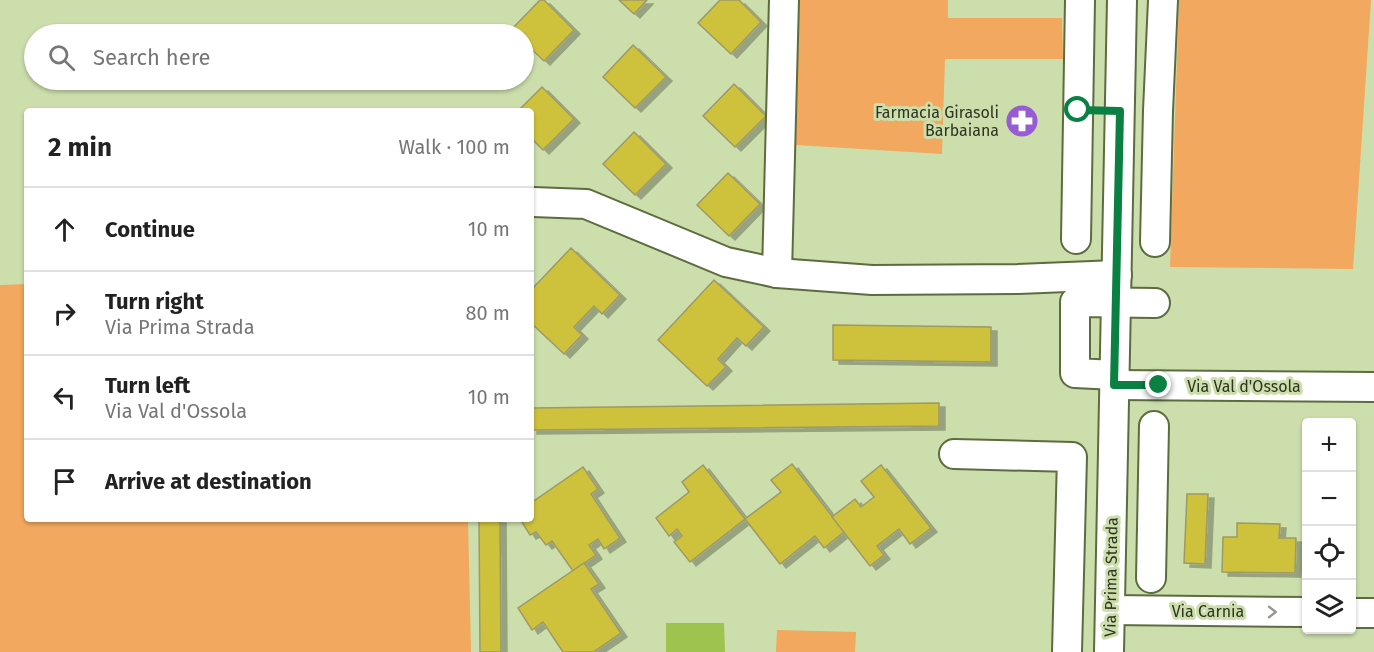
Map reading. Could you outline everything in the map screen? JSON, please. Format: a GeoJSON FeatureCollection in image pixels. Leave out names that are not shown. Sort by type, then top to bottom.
{"type":"FeatureCollection","features":[{"type":"Feature","properties":{"kind":"street"},"geometry":{"type":"LineString","coordinates":[[777,273],[784,0]]}},
{"type":"Feature","properties":{"kind":"street"},"geometry":{"type":"LineString","coordinates":[[1076,239],[1080,0]]}},
{"type":"Feature","properties":{"kind":"street","name":"Via Prima Strada"},"geometry":{"type":"LineString","coordinates":[[1109,652],[1122,0]]}},
{"type":"Feature","properties":{"kind":"street"},"geometry":{"type":"LineString","coordinates":[[1155,242],[1163,0]]}},
{"type":"Feature","properties":{"kind":"street"},"geometry":{"type":"LineString","coordinates":[[1078,110],[1158,111]]}},
{"type":"Feature","properties":{"kind":"street"},"geometry":{"type":"LineString","coordinates":[[534,202],[586,204],[726,262],[777,273],[872,280],[1018,279],[1117,288],[1155,303]]}},
{"type":"Feature","properties":{"kind":"street","name":"Via Val d'Ossola"},"geometry":{"type":"LineString","coordinates":[[1117,288],[1076,302],[1075,373],[1115,380],[1374,387]]}},
{"type":"Feature","properties":{"kind":"street"},"geometry":{"type":"LineString","coordinates":[[1151,578],[1154,426]]}},
{"type":"Feature","properties":{"kind":"street"},"geometry":{"type":"LineString","coordinates":[[954,454],[1072,457],[1067,652]]}},
{"type":"Feature","properties":{"kind":"street","name":"Via Prima Strada"},"geometry":{"type":"LineString","coordinates":[[1112,503],[1152,504]]}},
{"type":"Feature","properties":{"kind":"street","name":"Via Carnia"},"geometry":{"type":"LineString","coordinates":[[1110,610],[1302,612]]}},
{"type":"Feature","properties":{"kind":"street"},"geometry":{"type":"LineString","coordinates":[[1356,613],[1374,613]]}},
{"type":"Feature","properties":{"kind":"shaded area"},"geometry":{"type":"Polygon","coordinates":[[[796,0],[948,0],[948,18],[1062,18],[1063,59],[945,59],[942,154],[796,145],[796,0]]]}},
{"type":"Feature","properties":{"kind":"shaded area"},"geometry":{"type":"Polygon","coordinates":[[[1179,0],[1371,0],[1353,269],[1170,267],[1179,0]]]}},
{"type":"Feature","properties":{"kind":"shaded area"},"geometry":{"type":"Polygon","coordinates":[[[24,284],[24,522],[468,522],[471,652],[0,652],[0,285],[24,284]]]}},
{"type":"Feature","properties":{"kind":"shaded area"},"geometry":{"type":"Polygon","coordinates":[[[666,623],[724,623],[725,652],[666,652],[666,623]]]}},
{"type":"Feature","properties":{"kind":"shaded area"},"geometry":{"type":"Polygon","coordinates":[[[777,630],[856,632],[855,652],[776,652],[777,630]]]}},
{"type":"Feature","properties":{"kind":"building"},"geometry":{"type":"Polygon","coordinates":[[[540,0],[544,0],[574,30],[544,61],[534,52],[534,24],[517,24],[540,0]]]}},
{"type":"Feature","properties":{"kind":"building"},"geometry":{"type":"Polygon","coordinates":[[[619,0],[647,0],[634,14],[619,0]]]}},
{"type":"Feature","properties":{"kind":"building"},"geometry":{"type":"Polygon","coordinates":[[[720,0],[739,0],[761,22],[731,54],[698,23],[720,0]]]}},
{"type":"Feature","properties":{"kind":"building"},"geometry":{"type":"Polygon","coordinates":[[[633,45],[666,77],[635,108],[603,77],[633,45]]]}},
{"type":"Feature","properties":{"kind":"building"},"geometry":{"type":"Polygon","coordinates":[[[734,84],[766,116],[735,147],[703,116],[734,84]]]}},
{"type":"Feature","properties":{"kind":"building"},"geometry":{"type":"Polygon","coordinates":[[[542,87],[574,119],[543,150],[534,141],[534,108],[521,108],[542,87]]]}},
{"type":"Feature","properties":{"kind":"building"},"geometry":{"type":"Polygon","coordinates":[[[634,132],[666,164],[635,195],[603,164],[634,132]]]}},
{"type":"Feature","properties":{"kind":"building"},"geometry":{"type":"Polygon","coordinates":[[[728,173],[760,204],[729,236],[697,205],[728,173]]]}},
{"type":"Feature","properties":{"kind":"building"},"geometry":{"type":"Polygon","coordinates":[[[571,248],[620,295],[602,314],[594,306],[574,327],[582,335],[564,354],[534,326],[534,287],[571,248]]]}},
{"type":"Feature","properties":{"kind":"building"},"geometry":{"type":"Polygon","coordinates":[[[714,280],[764,327],[746,346],[737,338],[718,359],[726,367],[707,386],[658,340],[714,280]]]}},
{"type":"Feature","properties":{"kind":"building"},"geometry":{"type":"Polygon","coordinates":[[[833,325],[991,327],[991,362],[833,360],[833,325]]]}},
{"type":"Feature","properties":{"kind":"building"},"geometry":{"type":"Polygon","coordinates":[[[939,403],[939,426],[534,430],[534,408],[939,403]]]}},
{"type":"Feature","properties":{"kind":"building"},"geometry":{"type":"Polygon","coordinates":[[[792,464],[844,532],[824,548],[815,536],[780,564],[745,519],[781,492],[771,480],[792,464]]]}},
{"type":"Feature","properties":{"kind":"building"},"geometry":{"type":"Polygon","coordinates":[[[703,465],[745,519],[690,562],[674,542],[682,536],[677,529],[669,536],[656,518],[689,492],[682,482],[703,465]]]}},
{"type":"Feature","properties":{"kind":"building"},"geometry":{"type":"Polygon","coordinates":[[[881,465],[931,528],[910,544],[899,529],[877,546],[884,555],[870,566],[832,517],[855,499],[861,507],[874,497],[861,481],[881,465]]]}},
{"type":"Feature","properties":{"kind":"building"},"geometry":{"type":"Polygon","coordinates":[[[583,467],[598,489],[591,494],[620,538],[604,549],[598,539],[589,545],[596,555],[573,571],[552,541],[546,545],[536,532],[530,535],[522,522],[534,522],[534,501],[583,467]]]}},
{"type":"Feature","properties":{"kind":"building"},"geometry":{"type":"Polygon","coordinates":[[[1187,494],[1208,494],[1205,564],[1184,563],[1187,494]]]}},
{"type":"Feature","properties":{"kind":"building"},"geometry":{"type":"Polygon","coordinates":[[[479,522],[500,522],[501,652],[480,652],[479,522]]]}},
{"type":"Feature","properties":{"kind":"building"},"geometry":{"type":"Polygon","coordinates":[[[1237,523],[1280,524],[1279,538],[1296,538],[1295,573],[1222,572],[1223,537],[1237,537],[1237,523]]]}},
{"type":"Feature","properties":{"kind":"building"},"geometry":{"type":"Polygon","coordinates":[[[584,563],[599,584],[591,589],[621,633],[593,652],[563,652],[543,622],[532,630],[518,608],[584,563]]]}},
{"type":"Feature","properties":{"kind":"place","name":"Farmacia Girasoli Barbaiana"},"geometry":{"type":"Point","coordinates":[1022,121]}},
{"type":"Feature","properties":{"kind":"route"},"geometry":{"type":"LineString","coordinates":[[1078,110],[1120,111],[1114,385],[1159,385]]}}]}
